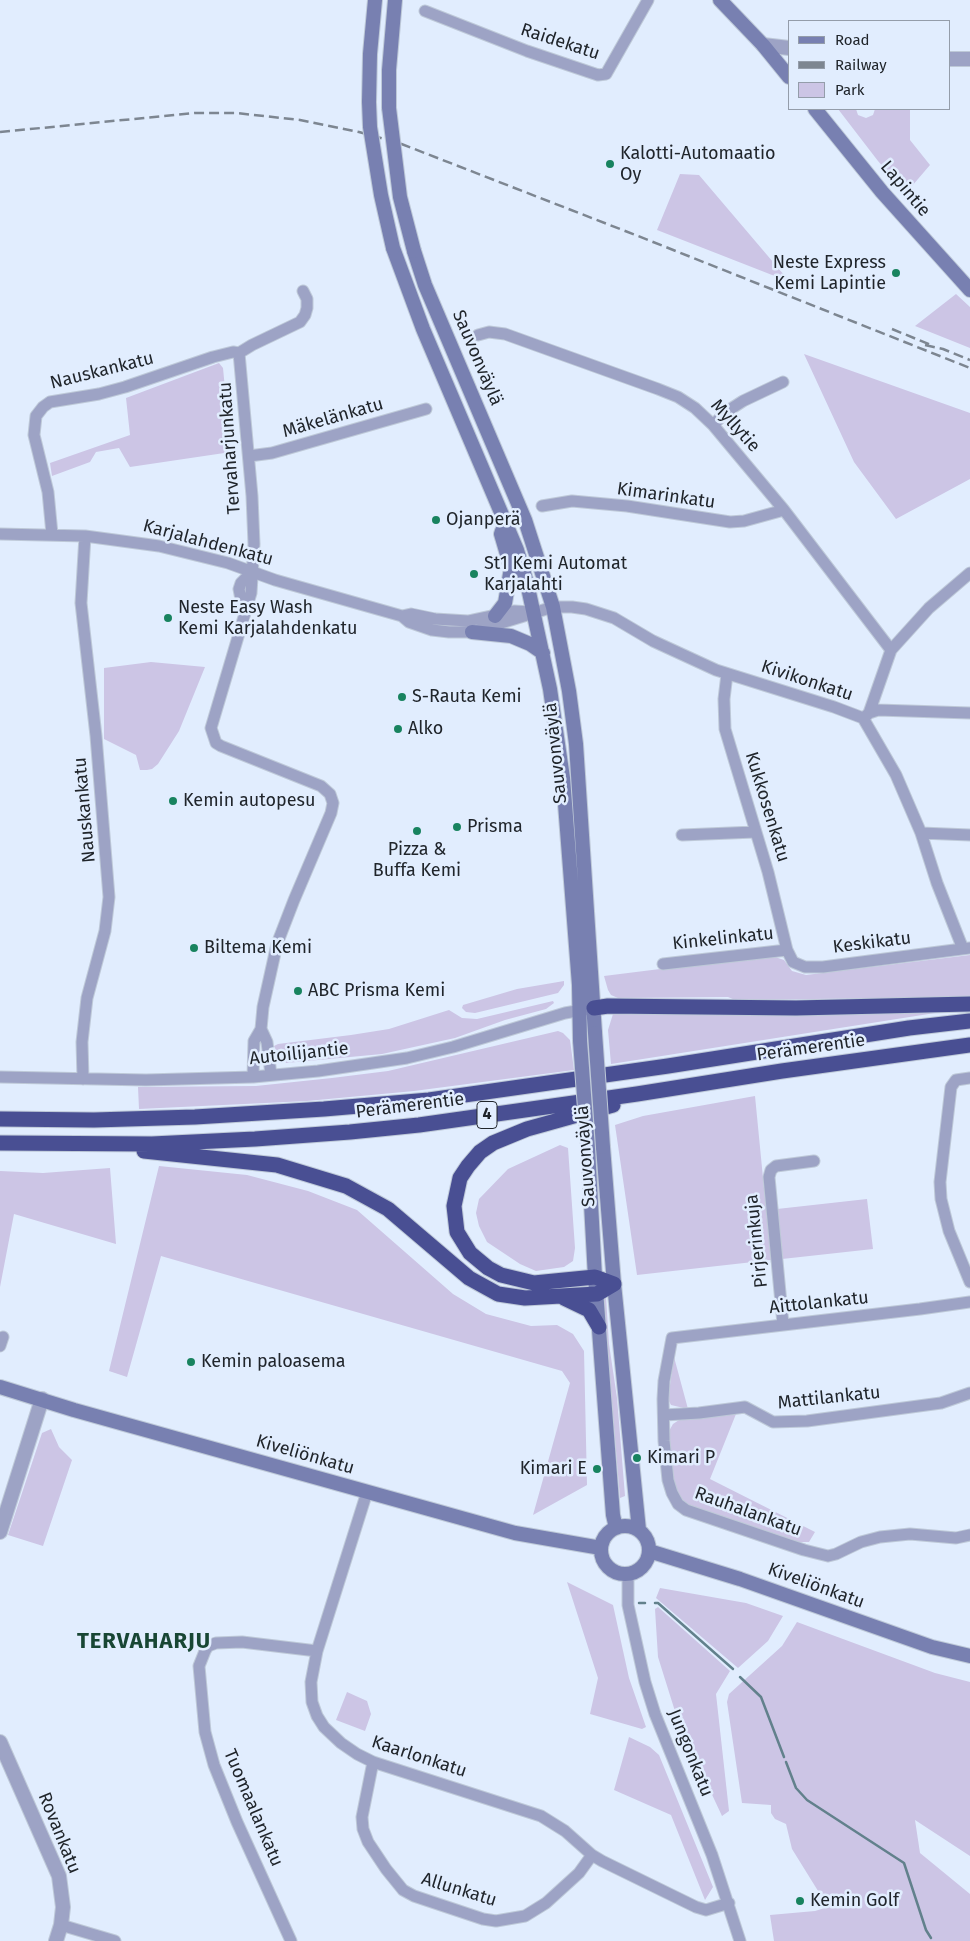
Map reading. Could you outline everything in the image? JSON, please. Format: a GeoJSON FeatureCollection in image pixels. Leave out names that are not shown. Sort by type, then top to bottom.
{"type":"FeatureCollection","features":[{"type":"Feature","properties":{"kind":"highway"},"geometry":{"type":"LineString","coordinates":[[587,1009],[608,1006],[796,1008],[970,1004]]}},
{"type":"Feature","properties":{"kind":"highway","name":"Perämerentie"},"geometry":{"type":"LineString","coordinates":[[0,1120],[186,1118],[429,1100],[620,1073],[909,1028],[970,1021]]}},
{"type":"Feature","properties":{"kind":"highway","name":"Perämerentie"},"geometry":{"type":"LineString","coordinates":[[0,1143],[113,1144],[256,1139],[350,1132],[419,1125],[970,1045]]}},
{"type":"Feature","properties":{"kind":"highway"},"geometry":{"type":"LineString","coordinates":[[614,1284],[594,1277],[534,1283],[501,1275],[488,1268],[470,1253],[457,1232],[454,1206],[460,1178],[480,1152],[493,1143],[527,1129],[606,1109],[637,1094]]}},
{"type":"Feature","properties":{"kind":"highway"},"geometry":{"type":"LineString","coordinates":[[113,1144],[152,1152],[261,1163],[293,1169],[326,1179],[388,1208],[469,1278],[488,1290],[517,1298],[560,1297],[596,1294],[614,1284]]}},
{"type":"Feature","properties":{"kind":"highway"},"geometry":{"type":"LineString","coordinates":[[560,1297],[589,1310],[599,1327]]}},
{"type":"Feature","properties":{"kind":"main road","name":"Sauvonväylä"},"geometry":{"type":"LineString","coordinates":[[375,0],[370,54],[370,127],[381,195],[393,248],[423,330],[517,550],[543,653],[559,742],[587,1009],[595,1033],[614,1284],[640,1530]]}},
{"type":"Feature","properties":{"kind":"main road","name":"Sauvonväylä"},"geometry":{"type":"LineString","coordinates":[[396,0],[388,70],[389,108],[400,197],[425,285],[525,520],[553,608],[569,691],[576,744],[587,1009],[580,1041],[588,1149],[594,1277],[613,1515],[616,1528]]}},
{"type":"Feature","properties":{"kind":"main road"},"geometry":{"type":"LineString","coordinates":[[720,0],[763,45],[788,76]]}},
{"type":"Feature","properties":{"kind":"main road","name":"Lapintie"},"geometry":{"type":"LineString","coordinates":[[816,110],[882,192],[970,290]]}},
{"type":"Feature","properties":{"kind":"main road"},"geometry":{"type":"LineString","coordinates":[[494,616],[505,603],[510,578],[511,568],[501,534],[504,521]]}},
{"type":"Feature","properties":{"kind":"main road"},"geometry":{"type":"LineString","coordinates":[[472,632],[511,636],[530,644],[543,653]]}},
{"type":"Feature","properties":{"kind":"main road","name":"Kiveliönkatu"},"geometry":{"type":"LineString","coordinates":[[0,1387],[74,1410],[515,1533],[602,1548]]}},
{"type":"Feature","properties":{"kind":"main road"},"geometry":{"type":"LineString","coordinates":[[624,1526],[640,1530],[648,1542],[649,1551],[644,1564],[628,1574],[614,1571],[608,1567],[602,1555],[606,1536],[616,1528],[624,1526]]}},
{"type":"Feature","properties":{"kind":"main road","name":"Kiveliönkatu"},"geometry":{"type":"LineString","coordinates":[[649,1551],[721,1572],[932,1647],[970,1656]]}},
{"type":"Feature","properties":{"kind":"street","name":"Raidekatu"},"geometry":{"type":"LineString","coordinates":[[425,11],[527,51],[598,75],[606,74],[648,0]]}},
{"type":"Feature","properties":{"kind":"street"},"geometry":{"type":"LineString","coordinates":[[763,45],[788,48]]}},
{"type":"Feature","properties":{"kind":"street"},"geometry":{"type":"LineString","coordinates":[[950,59],[970,59]]}},
{"type":"Feature","properties":{"kind":"street"},"geometry":{"type":"LineString","coordinates":[[239,353],[300,322],[306,316],[307,308],[307,299],[303,291]]}},
{"type":"Feature","properties":{"kind":"street","name":"Myllytie"},"geometry":{"type":"LineString","coordinates":[[478,335],[489,332],[505,334],[658,389],[686,402],[713,425],[784,510],[891,650]]}},
{"type":"Feature","properties":{"kind":"street","name":"Nauskankatu"},"geometry":{"type":"LineString","coordinates":[[52,534],[48,492],[34,435],[36,416],[42,407],[50,402],[99,394],[126,386],[213,356],[233,352],[239,353]]}},
{"type":"Feature","properties":{"kind":"street","name":"Tervaharjunkatu"},"geometry":{"type":"LineString","coordinates":[[239,353],[249,456],[254,544],[252,572]]}},
{"type":"Feature","properties":{"kind":"street"},"geometry":{"type":"LineString","coordinates":[[713,425],[726,412],[742,401],[783,382]]}},
{"type":"Feature","properties":{"kind":"street","name":"Mäkelänkatu"},"geometry":{"type":"LineString","coordinates":[[249,456],[272,454],[426,409]]}},
{"type":"Feature","properties":{"kind":"street","name":"Kimarinkatu"},"geometry":{"type":"LineString","coordinates":[[542,506],[572,501],[627,506],[730,522],[744,522],[784,510]]}},
{"type":"Feature","properties":{"kind":"street","name":"Karjalahdenkatu"},"geometry":{"type":"LineString","coordinates":[[0,534],[85,536],[159,546],[228,563],[252,572],[402,616]]}},
{"type":"Feature","properties":{"kind":"street","name":"Nauskankatu"},"geometry":{"type":"LineString","coordinates":[[83,1079],[82,1042],[87,998],[105,931],[109,897],[96,736],[81,603],[85,536]]}},
{"type":"Feature","properties":{"kind":"street"},"geometry":{"type":"LineString","coordinates":[[252,572],[242,583],[240,589],[244,615],[211,728],[212,736],[216,743],[221,746],[321,786],[330,794],[333,803],[331,813],[277,944],[261,1029],[254,1041],[253,1077]]}},
{"type":"Feature","properties":{"kind":"street"},"geometry":{"type":"LineString","coordinates":[[866,715],[891,650],[929,608],[970,573]]}},
{"type":"Feature","properties":{"kind":"street","name":"Kivikonkatu"},"geometry":{"type":"LineString","coordinates":[[534,613],[553,608],[572,607],[605,614],[653,641],[694,661],[727,674],[866,715],[896,775],[920,833],[937,883],[967,948]]}},
{"type":"Feature","properties":{"kind":"street"},"geometry":{"type":"LineString","coordinates":[[402,616],[411,614],[435,619],[468,621],[514,611],[534,613]]}},
{"type":"Feature","properties":{"kind":"street"},"geometry":{"type":"LineString","coordinates":[[402,616],[410,622],[432,630],[472,632],[534,613]]}},
{"type":"Feature","properties":{"kind":"street","name":"Kukkosenkatu"},"geometry":{"type":"LineString","coordinates":[[727,674],[724,699],[725,729],[768,872],[787,950]]}},
{"type":"Feature","properties":{"kind":"street"},"geometry":{"type":"LineString","coordinates":[[866,715],[878,710],[970,713]]}},
{"type":"Feature","properties":{"kind":"street"},"geometry":{"type":"LineString","coordinates":[[682,835],[755,832]]}},
{"type":"Feature","properties":{"kind":"street"},"geometry":{"type":"LineString","coordinates":[[920,833],[970,835]]}},
{"type":"Feature","properties":{"kind":"street","name":"Keskikatu"},"geometry":{"type":"LineString","coordinates":[[787,950],[793,962],[801,966],[812,967],[967,948]]}},
{"type":"Feature","properties":{"kind":"street","name":"Kinkelinkatu"},"geometry":{"type":"LineString","coordinates":[[662,964],[787,950]]}},
{"type":"Feature","properties":{"kind":"street","name":"Autoilijantie"},"geometry":{"type":"LineString","coordinates":[[0,1077],[146,1080],[253,1077],[318,1072],[407,1058],[587,1009]]}},
{"type":"Feature","properties":{"kind":"street"},"geometry":{"type":"LineString","coordinates":[[261,1029],[267,1042],[271,1075]]}},
{"type":"Feature","properties":{"kind":"street"},"geometry":{"type":"LineString","coordinates":[[970,1078],[956,1080],[951,1087],[940,1182],[941,1199],[949,1231],[970,1282]]}},
{"type":"Feature","properties":{"kind":"street","name":"Pirjerinkuja"},"geometry":{"type":"LineString","coordinates":[[783,1324],[769,1177],[771,1170],[776,1166],[814,1161]]}},
{"type":"Feature","properties":{"kind":"street","name":"Aittolankatu"},"geometry":{"type":"LineString","coordinates":[[672,1338],[970,1302]]}},
{"type":"Feature","properties":{"kind":"street","name":"Rauhalankatu"},"geometry":{"type":"LineString","coordinates":[[672,1338],[664,1381],[664,1441],[668,1480],[672,1493],[678,1504],[686,1510],[804,1550],[828,1556],[861,1542],[880,1537],[910,1534],[948,1538],[970,1535]]}},
{"type":"Feature","properties":{"kind":"street","name":"Mattilankatu"},"geometry":{"type":"LineString","coordinates":[[664,1415],[745,1407],[773,1422],[807,1421],[941,1403],[970,1393]]}},
{"type":"Feature","properties":{"kind":"street"},"geometry":{"type":"LineString","coordinates":[[0,1532],[42,1399]]}},
{"type":"Feature","properties":{"kind":"street","name":"Kaarlonkatu"},"geometry":{"type":"LineString","coordinates":[[366,1492],[317,1651],[311,1682],[312,1702],[317,1716],[324,1727],[341,1743],[373,1762],[529,1811],[553,1823],[592,1855],[696,1907],[706,1910],[729,1903]]}},
{"type":"Feature","properties":{"kind":"street","name":"Jungonkatu"},"geometry":{"type":"LineString","coordinates":[[628,1574],[628,1606],[645,1682],[655,1714],[712,1855],[740,1941]]}},
{"type":"Feature","properties":{"kind":"street","name":"Tuomaalankatu"},"geometry":{"type":"LineString","coordinates":[[291,1941],[237,1822],[214,1765],[205,1732],[199,1666],[208,1646],[216,1643],[242,1642],[317,1651]]}},
{"type":"Feature","properties":{"kind":"street","name":"Rovankatu"},"geometry":{"type":"LineString","coordinates":[[0,1742],[59,1876],[63,1907],[61,1925],[56,1941]]}},
{"type":"Feature","properties":{"kind":"street","name":"Allunkatu"},"geometry":{"type":"LineString","coordinates":[[373,1762],[362,1817],[362,1829],[368,1842],[386,1869],[403,1890],[414,1896],[482,1919],[496,1921],[525,1916],[546,1903],[578,1873],[592,1855]]}},
{"type":"Feature","properties":{"kind":"street"},"geometry":{"type":"LineString","coordinates":[[61,1925],[115,1941]]}},
{"type":"Feature","properties":{"kind":"green space"},"geometry":{"type":"Polygon","coordinates":[[[839,110],[856,110],[858,115],[866,118],[873,115],[875,110],[910,110],[910,140],[930,165],[906,193],[878,161],[839,110]]]}},
{"type":"Feature","properties":{"kind":"green space"},"geometry":{"type":"Polygon","coordinates":[[[680,174],[699,175],[790,282],[657,230],[680,174]]]}},
{"type":"Feature","properties":{"kind":"green space"},"geometry":{"type":"Polygon","coordinates":[[[956,294],[970,307],[970,348],[915,326],[956,294]]]}},
{"type":"Feature","properties":{"kind":"green space"},"geometry":{"type":"Polygon","coordinates":[[[804,354],[970,413],[970,479],[896,519],[854,462],[804,354]]]}},
{"type":"Feature","properties":{"kind":"green space"},"geometry":{"type":"Polygon","coordinates":[[[219,363],[223,368],[231,452],[130,467],[119,448],[96,452],[90,462],[52,476],[50,463],[130,435],[126,398],[219,363]]]}},
{"type":"Feature","properties":{"kind":"green space"},"geometry":{"type":"Polygon","coordinates":[[[151,662],[205,667],[179,731],[158,764],[152,769],[140,770],[136,755],[104,739],[104,668],[151,662]]]}},
{"type":"Feature","properties":{"kind":"green space"},"geometry":{"type":"Polygon","coordinates":[[[970,955],[970,997],[735,1000],[728,997],[618,998],[611,995],[604,976],[764,956],[784,960],[792,971],[806,975],[970,955]]]}},
{"type":"Feature","properties":{"kind":"green space"},"geometry":{"type":"Polygon","coordinates":[[[564,981],[564,985],[558,993],[475,1013],[466,1012],[462,1008],[463,1005],[517,989],[564,981]]]}},
{"type":"Feature","properties":{"kind":"green space"},"geometry":{"type":"Polygon","coordinates":[[[553,1001],[554,1003],[546,1009],[505,1020],[455,1038],[382,1054],[286,1063],[274,1046],[389,1029],[449,1010],[462,1018],[477,1019],[553,1001]]]}},
{"type":"Feature","properties":{"kind":"green space"},"geometry":{"type":"Polygon","coordinates":[[[934,1010],[935,1013],[611,1064],[608,1030],[613,1014],[934,1010]]]}},
{"type":"Feature","properties":{"kind":"green space"},"geometry":{"type":"Polygon","coordinates":[[[558,1031],[570,1040],[574,1070],[414,1091],[307,1101],[139,1109],[138,1087],[256,1086],[388,1071],[558,1031]]]}},
{"type":"Feature","properties":{"kind":"green space"},"geometry":{"type":"Polygon","coordinates":[[[755,1096],[771,1260],[637,1275],[615,1125],[643,1116],[755,1096]]]}},
{"type":"Feature","properties":{"kind":"green space"},"geometry":{"type":"Polygon","coordinates":[[[560,1145],[568,1148],[575,1248],[573,1261],[564,1267],[536,1271],[520,1264],[487,1242],[479,1226],[476,1213],[479,1199],[508,1169],[560,1145]]]}},
{"type":"Feature","properties":{"kind":"green space"},"geometry":{"type":"Polygon","coordinates":[[[159,1166],[247,1175],[308,1191],[357,1210],[453,1294],[486,1314],[531,1326],[557,1325],[573,1334],[584,1351],[587,1485],[533,1515],[570,1383],[562,1371],[161,1256],[127,1377],[109,1371],[159,1166]]]}},
{"type":"Feature","properties":{"kind":"green space"},"geometry":{"type":"Polygon","coordinates":[[[110,1168],[116,1244],[14,1214],[0,1287],[0,1171],[43,1173],[110,1168]]]}},
{"type":"Feature","properties":{"kind":"green space"},"geometry":{"type":"Polygon","coordinates":[[[867,1199],[873,1249],[782,1259],[777,1209],[867,1199]]]}},
{"type":"Feature","properties":{"kind":"green space"},"geometry":{"type":"Polygon","coordinates":[[[603,1297],[606,1297],[609,1344],[617,1398],[625,1496],[620,1498],[603,1297]]]}},
{"type":"Feature","properties":{"kind":"green space"},"geometry":{"type":"Polygon","coordinates":[[[674,1357],[688,1409],[671,1405],[668,1399],[674,1357]]]}},
{"type":"Feature","properties":{"kind":"green space"},"geometry":{"type":"Polygon","coordinates":[[[736,1414],[710,1479],[815,1532],[809,1542],[796,1542],[689,1506],[681,1500],[674,1488],[669,1442],[669,1431],[673,1424],[679,1420],[736,1414]]]}},
{"type":"Feature","properties":{"kind":"green space"},"geometry":{"type":"Polygon","coordinates":[[[51,1429],[59,1447],[72,1460],[43,1546],[8,1535],[42,1433],[51,1429]]]}},
{"type":"Feature","properties":{"kind":"green space"},"geometry":{"type":"Polygon","coordinates":[[[567,1582],[613,1605],[629,1678],[646,1727],[642,1729],[590,1714],[598,1678],[567,1582]]]}},
{"type":"Feature","properties":{"kind":"green space"},"geometry":{"type":"Polygon","coordinates":[[[660,1588],[746,1603],[783,1616],[768,1641],[738,1668],[656,1598],[660,1588]]]}},
{"type":"Feature","properties":{"kind":"green space"},"geometry":{"type":"Polygon","coordinates":[[[658,1607],[730,1671],[716,1694],[729,1811],[722,1816],[679,1724],[658,1657],[655,1609],[658,1607]]]}},
{"type":"Feature","properties":{"kind":"green space","name":"Kemin Golf"},"geometry":{"type":"Polygon","coordinates":[[[797,1622],[935,1673],[970,1682],[970,1856],[915,1820],[920,1853],[970,1894],[970,1941],[774,1941],[770,1915],[815,1911],[828,1907],[792,1849],[786,1824],[775,1819],[771,1813],[771,1805],[742,1803],[727,1702],[729,1694],[782,1646],[797,1622]]]}},
{"type":"Feature","properties":{"kind":"green space"},"geometry":{"type":"Polygon","coordinates":[[[347,1692],[367,1701],[371,1714],[365,1731],[336,1720],[347,1692]]]}},
{"type":"Feature","properties":{"kind":"green space"},"geometry":{"type":"Polygon","coordinates":[[[629,1737],[650,1747],[659,1755],[713,1887],[705,1900],[671,1815],[614,1790],[629,1737]]]}},
{"type":"Feature","properties":{"kind":"waterway"},"geometry":{"type":"LineString","coordinates":[[639,1603],[645,1603]]}},
{"type":"Feature","properties":{"kind":"waterway"},"geometry":{"type":"LineString","coordinates":[[655,1603],[658,1603],[733,1669]]}},
{"type":"Feature","properties":{"kind":"waterway"},"geometry":{"type":"LineString","coordinates":[[740,1677],[761,1697],[784,1757]]}},
{"type":"Feature","properties":{"kind":"waterway"},"geometry":{"type":"LineString","coordinates":[[786,1762],[796,1788],[807,1800],[904,1863],[926,1930],[931,1938]]}},
{"type":"Feature","properties":{"kind":"railway"},"geometry":{"type":"LineString","coordinates":[[0,132],[195,113],[236,113],[300,120],[359,132],[399,143],[970,368]]}},
{"type":"Feature","properties":{"kind":"railway"},"geometry":{"type":"LineString","coordinates":[[892,329],[931,345]]}},
{"type":"Feature","properties":{"kind":"railway"},"geometry":{"type":"LineString","coordinates":[[925,345],[943,349],[970,360]]}},
{"type":"Feature","properties":{"kind":"place","name":"Kalotti-Automaatio Oy"},"geometry":{"type":"Point","coordinates":[610,164]}},
{"type":"Feature","properties":{"kind":"place","name":"Neste Express Kemi Lapintie"},"geometry":{"type":"Point","coordinates":[896,273]}},
{"type":"Feature","properties":{"kind":"place","name":"Ojanperä"},"geometry":{"type":"Point","coordinates":[436,520]}},
{"type":"Feature","properties":{"kind":"place","name":"St1 Kemi Automat Karjalahti"},"geometry":{"type":"Point","coordinates":[474,574]}},
{"type":"Feature","properties":{"kind":"place","name":"Neste Easy Wash Kemi Karjalahdenkatu"},"geometry":{"type":"Point","coordinates":[168,618]}},
{"type":"Feature","properties":{"kind":"place","name":"S-Rauta Kemi"},"geometry":{"type":"Point","coordinates":[402,697]}},
{"type":"Feature","properties":{"kind":"place","name":"Alko"},"geometry":{"type":"Point","coordinates":[398,729]}},
{"type":"Feature","properties":{"kind":"place","name":"Kemin autopesu"},"geometry":{"type":"Point","coordinates":[173,801]}},
{"type":"Feature","properties":{"kind":"place","name":"Prisma"},"geometry":{"type":"Point","coordinates":[457,827]}},
{"type":"Feature","properties":{"kind":"place","name":"Pizza & Buffa Kemi"},"geometry":{"type":"Point","coordinates":[417,831]}},
{"type":"Feature","properties":{"kind":"place","name":"Biltema Kemi"},"geometry":{"type":"Point","coordinates":[194,948]}},
{"type":"Feature","properties":{"kind":"place","name":"ABC Prisma Kemi"},"geometry":{"type":"Point","coordinates":[298,991]}},
{"type":"Feature","properties":{"kind":"place","name":"Kemin paloasema"},"geometry":{"type":"Point","coordinates":[191,1362]}},
{"type":"Feature","properties":{"kind":"place","name":"Kimari P"},"geometry":{"type":"Point","coordinates":[637,1458]}},
{"type":"Feature","properties":{"kind":"place","name":"Kimari E"},"geometry":{"type":"Point","coordinates":[597,1469]}},
{"type":"Feature","properties":{"kind":"place","name":"Kemin Golf"},"geometry":{"type":"Point","coordinates":[800,1901]}},
{"type":"Feature","properties":{"kind":"district","name":"TERVAHARJU"},"geometry":{"type":"Point","coordinates":[144,1642]}}]}
